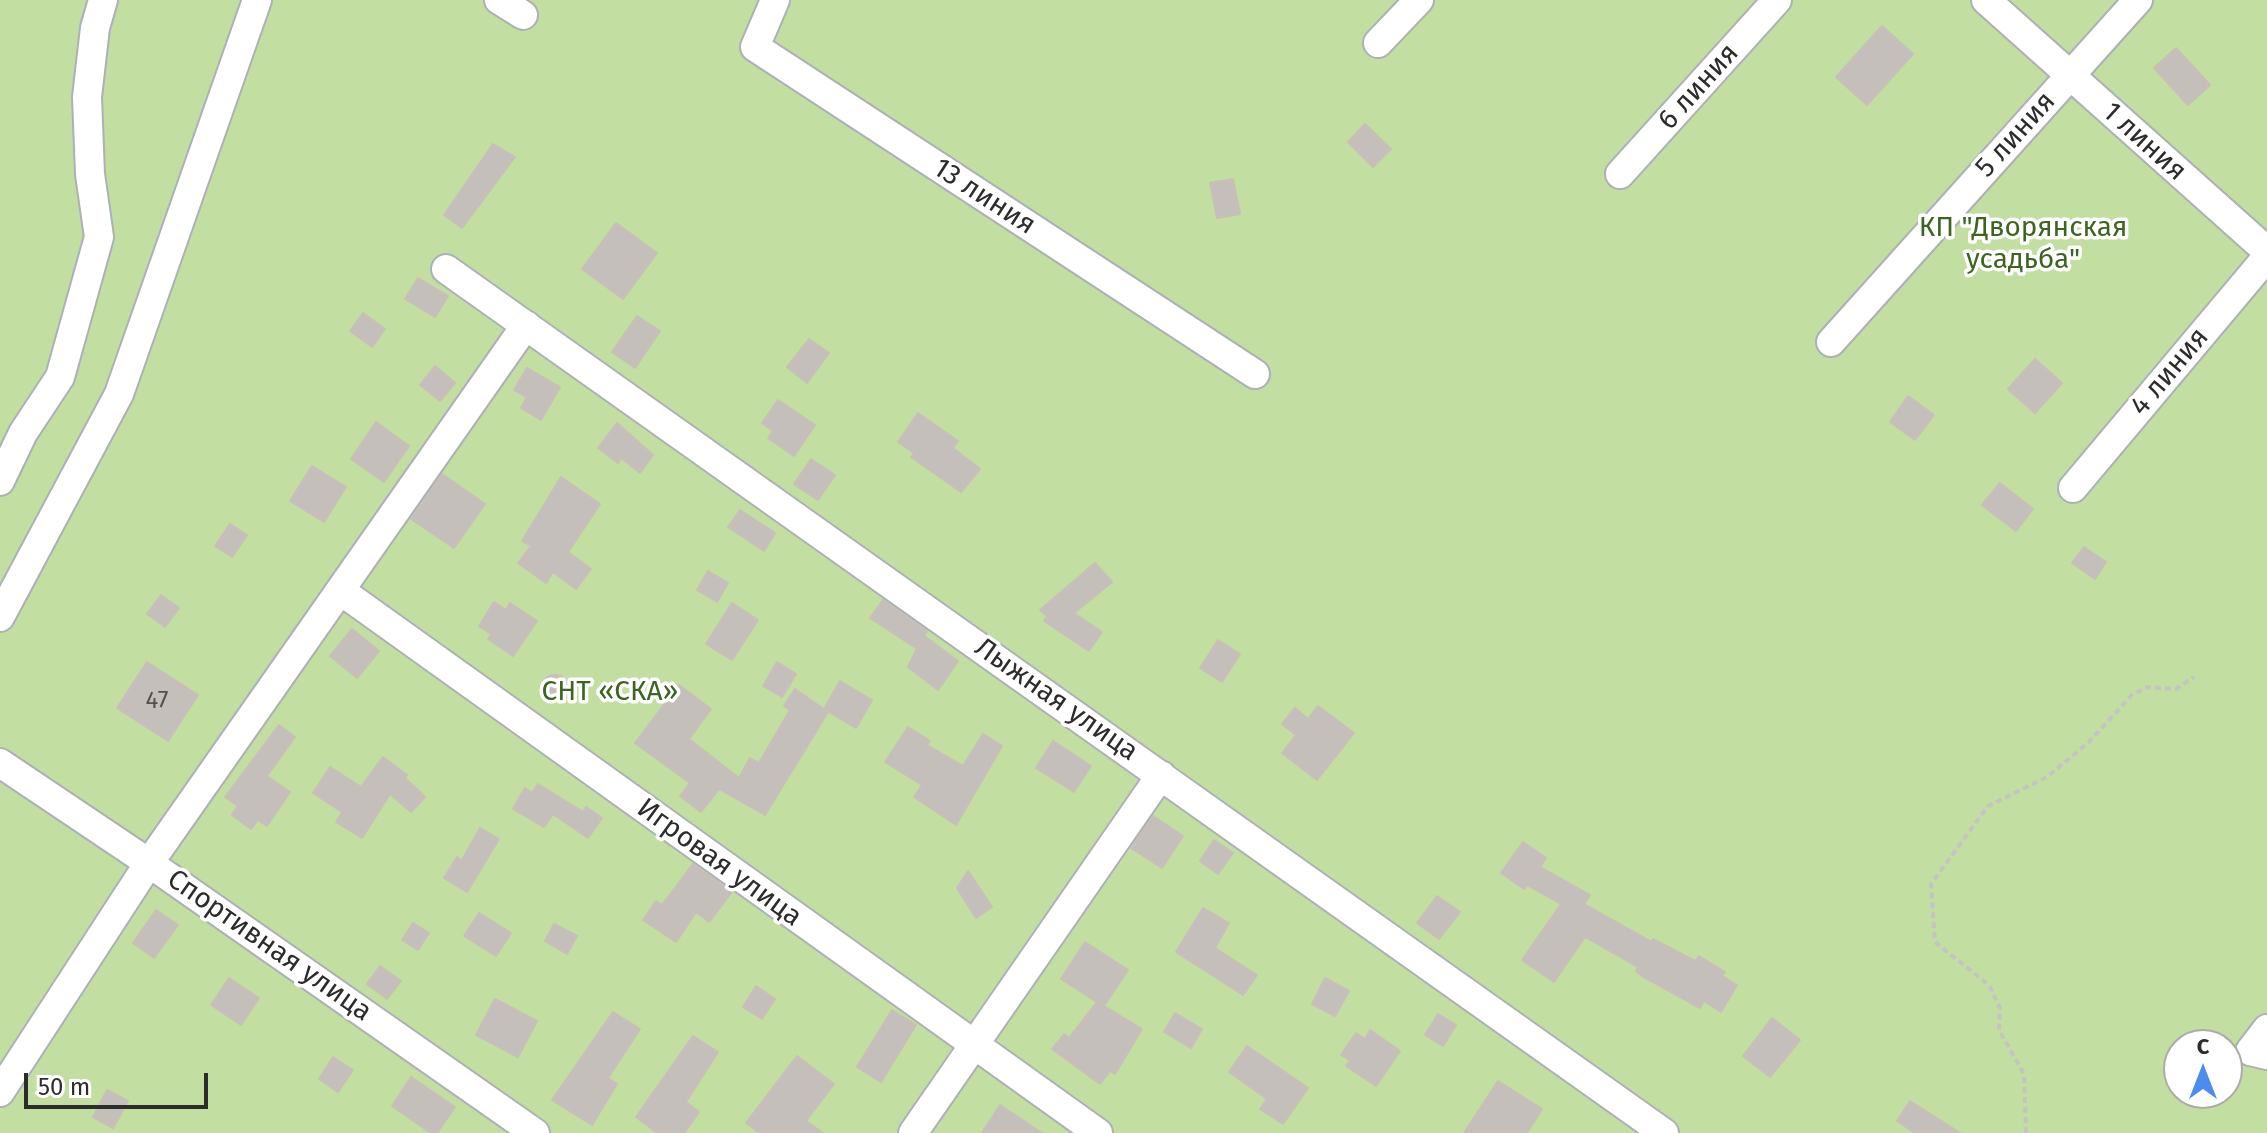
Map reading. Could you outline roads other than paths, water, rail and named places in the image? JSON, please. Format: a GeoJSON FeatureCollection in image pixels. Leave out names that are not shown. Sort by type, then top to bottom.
{"type":"FeatureCollection","features":[{"type":"Feature","properties":{"kind":"street"},"geometry":{"type":"LineString","coordinates":[[0,481],[23,433],[60,377],[99,237],[90,174],[87,97],[95,28],[103,0]]}},
{"type":"Feature","properties":{"kind":"street"},"geometry":{"type":"LineString","coordinates":[[0,617],[119,394],[257,0]]}},
{"type":"Feature","properties":{"kind":"street"},"geometry":{"type":"LineString","coordinates":[[499,0],[523,15]]}},
{"type":"Feature","properties":{"kind":"street","name":"13 линия"},"geometry":{"type":"LineString","coordinates":[[775,0],[755,47],[1255,374]]}},
{"type":"Feature","properties":{"kind":"street"},"geometry":{"type":"LineString","coordinates":[[1378,43],[1419,0]]}},
{"type":"Feature","properties":{"kind":"street","name":"6 линия"},"geometry":{"type":"LineString","coordinates":[[1620,174],[1777,0]]}},
{"type":"Feature","properties":{"kind":"street","name":"1 линия"},"geometry":{"type":"LineString","coordinates":[[1986,0],[2267,254]]}},
{"type":"Feature","properties":{"kind":"street","name":"5 линия"},"geometry":{"type":"LineString","coordinates":[[1831,342],[2138,0]]}},
{"type":"Feature","properties":{"kind":"street","name":"4 линия"},"geometry":{"type":"LineString","coordinates":[[2073,488],[2267,254]]}},
{"type":"Feature","properties":{"kind":"street","name":"Лыжная улица"},"geometry":{"type":"LineString","coordinates":[[446,269],[1664,1133]]}},
{"type":"Feature","properties":{"kind":"street"},"geometry":{"type":"LineString","coordinates":[[0,1092],[149,863],[526,325]]}},
{"type":"Feature","properties":{"kind":"street","name":"Игровая улица"},"geometry":{"type":"LineString","coordinates":[[341,591],[1098,1133]]}},
{"type":"Feature","properties":{"kind":"street","name":"Спортивная улица"},"geometry":{"type":"LineString","coordinates":[[0,763],[149,863],[535,1133]]}},
{"type":"Feature","properties":{"kind":"street"},"geometry":{"type":"LineString","coordinates":[[913,1133],[1161,775]]}},
{"type":"Feature","properties":{"kind":"street"},"geometry":{"type":"LineString","coordinates":[[2267,1029],[2250,1051],[2267,1055]]}},
{"type":"Feature","properties":{"kind":"park label","name":"КП \"Дворянская усадьба\""},"geometry":{"type":"Point","coordinates":[2023,244]}},
{"type":"Feature","properties":{"kind":"park label","name":"СНТ «СКА»"},"geometry":{"type":"Point","coordinates":[610,692]}}]}
